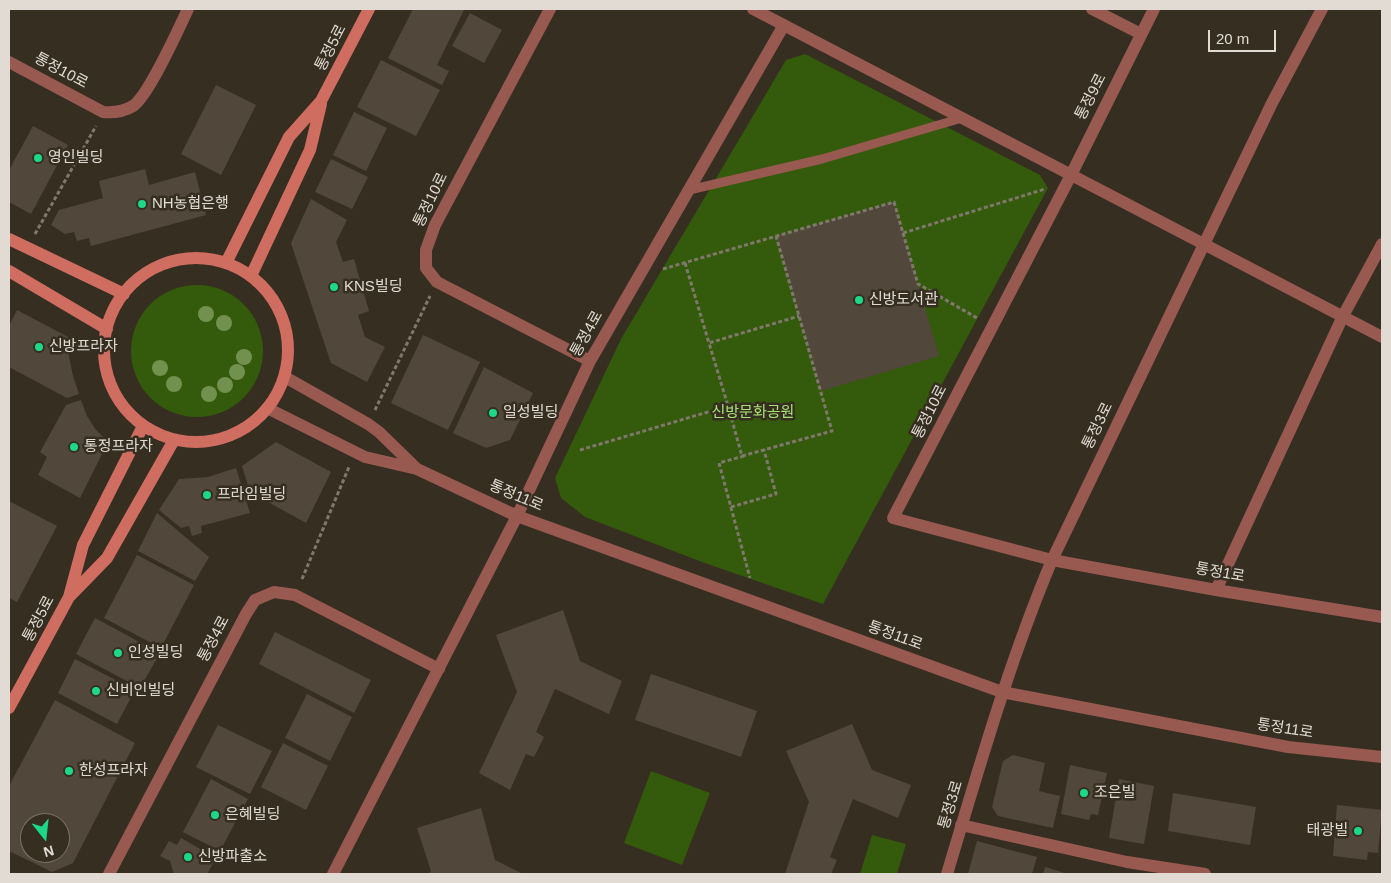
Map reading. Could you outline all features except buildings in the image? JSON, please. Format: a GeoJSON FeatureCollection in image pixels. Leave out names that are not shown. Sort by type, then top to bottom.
{"type":"FeatureCollection","features":[{"type":"Feature","properties":{"kind":"street"},"geometry":{"type":"LineString","coordinates":[[103,112],[118,113],[134,105],[147,90],[188,9]]}},
{"type":"Feature","properties":{"kind":"street","name":"통정5로"},"geometry":{"type":"LineString","coordinates":[[321,101],[369,9]]}},
{"type":"Feature","properties":{"kind":"street","name":"통정10로"},"geometry":{"type":"LineString","coordinates":[[437,282],[426,268],[426,250],[435,225],[550,9]]}},
{"type":"Feature","properties":{"kind":"street"},"geometry":{"type":"LineString","coordinates":[[753,9],[1382,337]]}},
{"type":"Feature","properties":{"kind":"street"},"geometry":{"type":"LineString","coordinates":[[1092,9],[1141,34]]}},
{"type":"Feature","properties":{"kind":"street","name":"통정9로"},"geometry":{"type":"LineString","coordinates":[[1071,175],[1154,9]]}},
{"type":"Feature","properties":{"kind":"street","name":"통정3로"},"geometry":{"type":"LineString","coordinates":[[946,874],[1002,692],[1031,610],[1052,560],[1272,103],[1322,9]]}},
{"type":"Feature","properties":{"kind":"street","name":"통정4로"},"geometry":{"type":"LineString","coordinates":[[333,874],[517,516],[590,360],[784,25]]}},
{"type":"Feature","properties":{"kind":"street","name":"통정10로"},"geometry":{"type":"LineString","coordinates":[[9,62],[103,112]]}},
{"type":"Feature","properties":{"kind":"street"},"geometry":{"type":"LineString","coordinates":[[226,263],[289,138],[321,101]]}},
{"type":"Feature","properties":{"kind":"street"},"geometry":{"type":"LineString","coordinates":[[251,276],[310,150],[321,101]]}},
{"type":"Feature","properties":{"kind":"street","name":"통정10로"},"geometry":{"type":"LineString","coordinates":[[1052,560],[893,518],[1071,175]]}},
{"type":"Feature","properties":{"kind":"street"},"geometry":{"type":"LineString","coordinates":[[9,239],[124,294]]}},
{"type":"Feature","properties":{"kind":"street"},"geometry":{"type":"LineString","coordinates":[[1216,590],[1343,316],[1382,244]]}},
{"type":"Feature","properties":{"kind":"street"},"geometry":{"type":"LineString","coordinates":[[182,259],[213,260],[226,263],[251,276],[266,290],[282,317],[288,347],[284,377],[272,403],[251,425],[224,438],[194,443],[174,440],[142,426],[118,401],[106,374],[104,344],[107,329],[111,314],[128,288],[152,269],[182,259]]}},
{"type":"Feature","properties":{"kind":"street"},"geometry":{"type":"LineString","coordinates":[[9,271],[107,329]]}},
{"type":"Feature","properties":{"kind":"street"},"geometry":{"type":"LineString","coordinates":[[437,282],[590,360]]}},
{"type":"Feature","properties":{"kind":"street"},"geometry":{"type":"LineString","coordinates":[[284,377],[368,424],[379,432],[417,469]]}},
{"type":"Feature","properties":{"kind":"street"},"geometry":{"type":"LineString","coordinates":[[267,408],[365,457],[417,469]]}},
{"type":"Feature","properties":{"kind":"street"},"geometry":{"type":"LineString","coordinates":[[69,597],[83,545],[142,426]]}},
{"type":"Feature","properties":{"kind":"street"},"geometry":{"type":"LineString","coordinates":[[69,597],[107,558],[174,440]]}},
{"type":"Feature","properties":{"kind":"street","name":"통정11로"},"geometry":{"type":"LineString","coordinates":[[417,469],[517,516],[1002,692],[1288,747],[1382,757]]}},
{"type":"Feature","properties":{"kind":"street","name":"통정1로"},"geometry":{"type":"LineString","coordinates":[[1052,560],[1216,590],[1382,617]]}},
{"type":"Feature","properties":{"kind":"street","name":"통정4로"},"geometry":{"type":"LineString","coordinates":[[109,874],[255,600],[274,592],[295,595],[439,669]]}},
{"type":"Feature","properties":{"kind":"street","name":"통정5로"},"geometry":{"type":"LineString","coordinates":[[9,708],[69,597]]}},
{"type":"Feature","properties":{"kind":"street"},"geometry":{"type":"LineString","coordinates":[[962,825],[1125,868],[1205,874]]}},
{"type":"Feature","properties":{"kind":"lane"},"geometry":{"type":"LineString","coordinates":[[689,190],[822,159],[962,118]]}},
{"type":"Feature","properties":{"kind":"path"},"geometry":{"type":"LineString","coordinates":[[27,247],[103,112]]}},
{"type":"Feature","properties":{"kind":"path"},"geometry":{"type":"LineString","coordinates":[[903,233],[1048,188]]}},
{"type":"Feature","properties":{"kind":"path"},"geometry":{"type":"LineString","coordinates":[[662,269],[894,202],[918,284],[977,318]]}},
{"type":"Feature","properties":{"kind":"path"},"geometry":{"type":"LineString","coordinates":[[750,578],[719,462],[832,431],[776,236]]}},
{"type":"Feature","properties":{"kind":"path"},"geometry":{"type":"LineString","coordinates":[[685,263],[742,456]]}},
{"type":"Feature","properties":{"kind":"path"},"geometry":{"type":"LineString","coordinates":[[368,424],[437,282]]}},
{"type":"Feature","properties":{"kind":"path"},"geometry":{"type":"LineString","coordinates":[[709,343],[799,316]]}},
{"type":"Feature","properties":{"kind":"path"},"geometry":{"type":"LineString","coordinates":[[580,450],[728,406]]}},
{"type":"Feature","properties":{"kind":"path"},"geometry":{"type":"LineString","coordinates":[[731,507],[776,494],[764,450]]}},
{"type":"Feature","properties":{"kind":"path"},"geometry":{"type":"LineString","coordinates":[[295,595],[355,452]]}},
{"type":"Feature","properties":{"kind":"green space","name":"신방문화공원"},"geometry":{"type":"Polygon","coordinates":[[[805,54],[1040,175],[1048,188],[823,604],[702,562],[585,517],[561,498],[555,478],[621,339],[786,60],[805,54]]]}},
{"type":"Feature","properties":{"kind":"green space"},"geometry":{"type":"Polygon","coordinates":[[[197,285],[222,290],[243,305],[258,326],[263,351],[258,376],[243,397],[222,412],[197,417],[172,412],[151,397],[136,376],[131,351],[136,326],[151,305],[172,290],[197,285]]]}},
{"type":"Feature","properties":{"kind":"green space"},"geometry":{"type":"Polygon","coordinates":[[[651,771],[710,793],[682,865],[624,843],[651,771]]]}},
{"type":"Feature","properties":{"kind":"green space"},"geometry":{"type":"Polygon","coordinates":[[[872,835],[906,844],[897,874],[860,874],[872,835]]]}},
{"type":"Feature","properties":{"kind":"place","name":"영인빌딩"},"geometry":{"type":"Point","coordinates":[38,158]}},
{"type":"Feature","properties":{"kind":"place","name":"NH농협은행"},"geometry":{"type":"Point","coordinates":[142,204]}},
{"type":"Feature","properties":{"kind":"place","name":"KNS빌딩"},"geometry":{"type":"Point","coordinates":[334,287]}},
{"type":"Feature","properties":{"kind":"place","name":"신방도서관"},"geometry":{"type":"Point","coordinates":[859,300]}},
{"type":"Feature","properties":{"kind":"place","name":"신방프라자"},"geometry":{"type":"Point","coordinates":[39,347]}},
{"type":"Feature","properties":{"kind":"place","name":"일성빌딩"},"geometry":{"type":"Point","coordinates":[493,413]}},
{"type":"Feature","properties":{"kind":"place","name":"통정프라자"},"geometry":{"type":"Point","coordinates":[74,447]}},
{"type":"Feature","properties":{"kind":"place","name":"프라임빌딩"},"geometry":{"type":"Point","coordinates":[207,495]}},
{"type":"Feature","properties":{"kind":"place","name":"인성빌딩"},"geometry":{"type":"Point","coordinates":[118,653]}},
{"type":"Feature","properties":{"kind":"place","name":"신비인빌딩"},"geometry":{"type":"Point","coordinates":[96,691]}},
{"type":"Feature","properties":{"kind":"place","name":"한성프라자"},"geometry":{"type":"Point","coordinates":[69,771]}},
{"type":"Feature","properties":{"kind":"place","name":"조은빌"},"geometry":{"type":"Point","coordinates":[1084,793]}},
{"type":"Feature","properties":{"kind":"place","name":"은혜빌딩"},"geometry":{"type":"Point","coordinates":[215,815]}},
{"type":"Feature","properties":{"kind":"place","name":"태광빌"},"geometry":{"type":"Point","coordinates":[1358,831]}},
{"type":"Feature","properties":{"kind":"place","name":"신방파출소"},"geometry":{"type":"Point","coordinates":[188,857]}}]}
